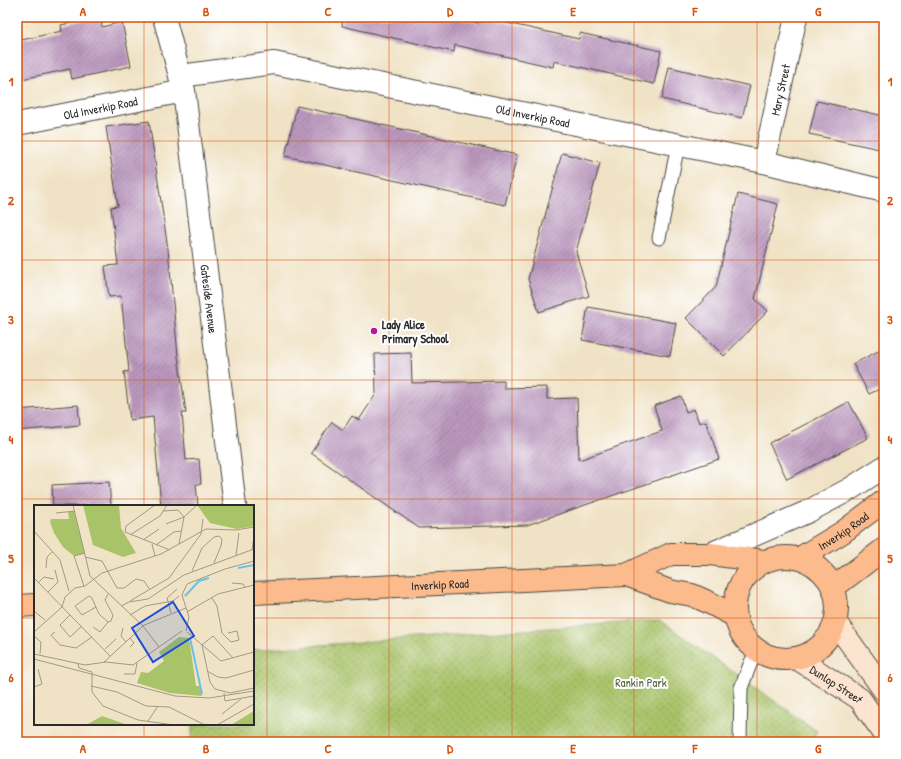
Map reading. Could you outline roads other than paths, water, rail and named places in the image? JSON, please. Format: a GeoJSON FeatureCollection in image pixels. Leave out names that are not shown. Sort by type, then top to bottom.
{"type":"FeatureCollection","features":[{"type":"Feature","properties":{"kind":"highway","name":"Inverkip Road"},"geometry":{"type":"LineString","coordinates":[[800,558],[816,547],[844,532],[884,501]]}},
{"type":"Feature","properties":{"kind":"highway"},"geometry":{"type":"LineString","coordinates":[[834,587],[884,549]]}},
{"type":"Feature","properties":{"kind":"highway","name":"Inverkip Road"},"geometry":{"type":"LineString","coordinates":[[254,593],[626,575],[671,554],[710,554],[764,561]]}},
{"type":"Feature","properties":{"kind":"highway"},"geometry":{"type":"LineString","coordinates":[[776,558],[800,558],[814,565],[826,575],[834,587],[838,605],[836,623],[828,639],[815,652],[798,659],[784,660],[771,658],[758,652],[747,642],[739,630],[735,616],[735,603],[738,590],[744,578],[753,568],[764,561],[776,558]]}},
{"type":"Feature","properties":{"kind":"highway","name":"Inverkip Road"},"geometry":{"type":"LineString","coordinates":[[626,575],[670,591],[692,595],[735,616]]}},
{"type":"Feature","properties":{"kind":"highway"},"geometry":{"type":"LineString","coordinates":[[17,606],[34,605]]}},
{"type":"Feature","properties":{"kind":"main road"},"geometry":{"type":"LineString","coordinates":[[836,623],[884,687]]}},
{"type":"Feature","properties":{"kind":"main road","name":"Dunlop Street"},"geometry":{"type":"LineString","coordinates":[[798,659],[860,699],[884,733]]}},
{"type":"Feature","properties":{"kind":"street","name":"Gateside Avenue"},"geometry":{"type":"LineString","coordinates":[[164,17],[182,84],[235,505]]}},
{"type":"Feature","properties":{"kind":"street","name":"Mary Street"},"geometry":{"type":"LineString","coordinates":[[764,162],[796,17]]}},
{"type":"Feature","properties":{"kind":"street","name":"Old Inverkip Road"},"geometry":{"type":"LineString","coordinates":[[17,124],[274,63],[764,162],[884,191]]}},
{"type":"Feature","properties":{"kind":"street"},"geometry":{"type":"LineString","coordinates":[[710,554],[807,512],[850,489],[884,467]]}},
{"type":"Feature","properties":{"kind":"lane"},"geometry":{"type":"LineString","coordinates":[[658,238],[678,145]]}},
{"type":"Feature","properties":{"kind":"lane"},"geometry":{"type":"LineString","coordinates":[[740,742],[742,688],[751,662],[758,652]]}},
{"type":"Feature","properties":{"kind":"place","name":"Lady Alice Primary School"},"geometry":{"type":"Point","coordinates":[374,331]}},
{"type":"Feature","properties":{"kind":"park label","name":"Rankin Park"},"geometry":{"type":"Point","coordinates":[641,682]}}]}
